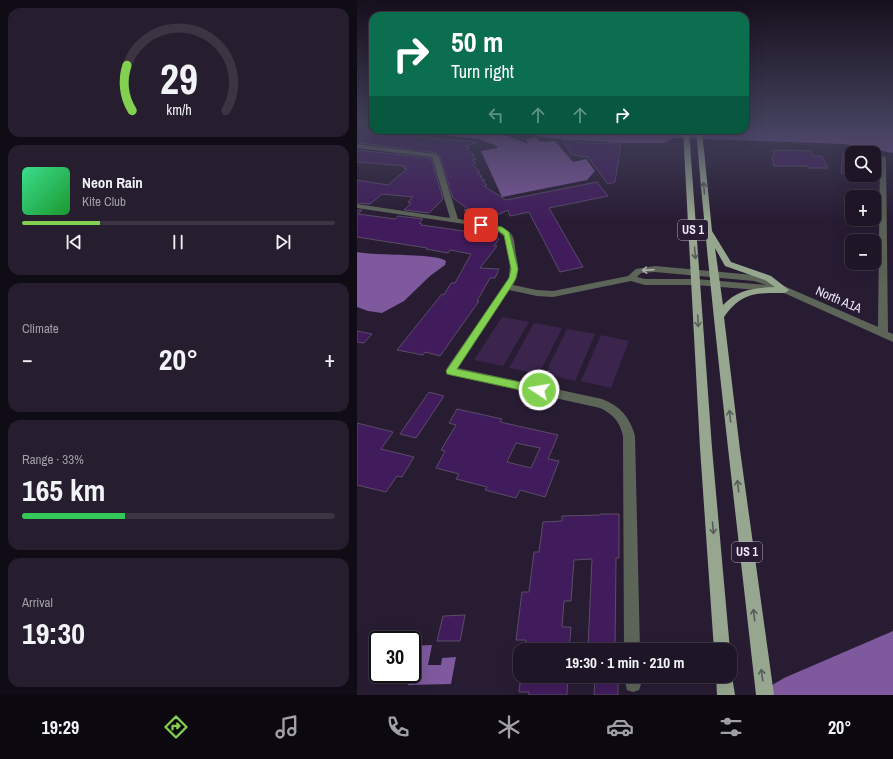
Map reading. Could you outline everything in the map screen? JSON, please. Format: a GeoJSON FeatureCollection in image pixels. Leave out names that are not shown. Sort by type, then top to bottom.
{"type":"FeatureCollection","features":[{"type":"Feature","properties":{"kind":"main road","name":"US 1"},"geometry":{"type":"LineString","coordinates":[[688,156],[706,448],[721,643]]}},
{"type":"Feature","properties":{"kind":"main road","name":"US 1"},"geometry":{"type":"LineString","coordinates":[[702,156],[708,227],[735,458],[765,695]]}},
{"type":"Feature","properties":{"kind":"main road"},"geometry":{"type":"LineString","coordinates":[[708,227],[728,264],[768,278],[785,290]]}},
{"type":"Feature","properties":{"kind":"main road"},"geometry":{"type":"LineString","coordinates":[[719,317],[730,302],[742,294],[756,291],[785,290]]}},
{"type":"Feature","properties":{"kind":"main road"},"geometry":{"type":"LineString","coordinates":[[725,683],[726,695]]}},
{"type":"Feature","properties":{"kind":"street"},"geometry":{"type":"LineString","coordinates":[[435,156],[455,221]]}},
{"type":"Feature","properties":{"kind":"street"},"geometry":{"type":"LineString","coordinates":[[883,158],[883,332]]}},
{"type":"Feature","properties":{"kind":"street"},"geometry":{"type":"LineString","coordinates":[[357,206],[494,227],[507,234],[515,269],[513,278],[451,371],[602,404],[618,413],[624,420],[629,436],[632,643]]}},
{"type":"Feature","properties":{"kind":"street"},"geometry":{"type":"LineString","coordinates":[[631,278],[639,270],[655,270],[696,277]]}},
{"type":"Feature","properties":{"kind":"street"},"geometry":{"type":"LineString","coordinates":[[507,287],[537,293],[553,294],[631,278],[645,282],[696,277]]}},
{"type":"Feature","properties":{"kind":"street","name":"North A1A"},"geometry":{"type":"LineString","coordinates":[[696,277],[785,290],[893,335]]}},
{"type":"Feature","properties":{"kind":"street","name":"North A1A"},"geometry":{"type":"LineString","coordinates":[[883,332],[893,338]]}},
{"type":"Feature","properties":{"kind":"shaded area"},"geometry":{"type":"Polygon","coordinates":[[[483,156],[568,156],[573,162],[586,159],[595,171],[587,180],[502,197],[483,156]]]}},
{"type":"Feature","properties":{"kind":"shaded area"},"geometry":{"type":"Polygon","coordinates":[[[357,252],[431,257],[440,258],[446,261],[445,265],[430,276],[404,301],[382,313],[368,311],[357,307],[357,252]]]}},
{"type":"Feature","properties":{"kind":"shaded area"},"geometry":{"type":"Polygon","coordinates":[[[502,317],[529,322],[503,366],[474,360],[502,317]]]}},
{"type":"Feature","properties":{"kind":"shaded area"},"geometry":{"type":"Polygon","coordinates":[[[534,323],[562,328],[539,374],[509,368],[534,323]]]}},
{"type":"Feature","properties":{"kind":"shaded area"},"geometry":{"type":"Polygon","coordinates":[[[567,329],[595,334],[575,381],[545,374],[567,329]]]}},
{"type":"Feature","properties":{"kind":"shaded area"},"geometry":{"type":"Polygon","coordinates":[[[601,335],[629,341],[611,388],[581,381],[601,335]]]}},
{"type":"Feature","properties":{"kind":"shaded area"},"geometry":{"type":"Polygon","coordinates":[[[893,631],[893,695],[756,695],[784,678],[893,631]]]}},
{"type":"Feature","properties":{"kind":"shaded area"},"geometry":{"type":"Polygon","coordinates":[[[432,645],[428,665],[441,665],[442,658],[456,657],[451,684],[408,685],[409,683],[421,683],[421,646],[432,645]]]}},
{"type":"Feature","properties":{"kind":"building"},"geometry":{"type":"Polygon","coordinates":[[[357,156],[417,156],[431,158],[443,199],[429,213],[404,210],[411,203],[408,202],[413,197],[382,194],[370,204],[357,203],[357,180],[388,185],[407,169],[403,168],[406,166],[357,162],[357,156]]]}},
{"type":"Feature","properties":{"kind":"building"},"geometry":{"type":"Polygon","coordinates":[[[473,156],[476,159],[472,160],[476,163],[473,165],[480,172],[477,173],[482,176],[480,177],[485,180],[482,181],[487,185],[484,186],[506,200],[597,182],[608,196],[549,208],[583,267],[560,272],[529,212],[510,216],[508,210],[483,221],[478,220],[464,210],[468,209],[453,198],[440,157],[473,156]]]}},
{"type":"Feature","properties":{"kind":"building"},"geometry":{"type":"Polygon","coordinates":[[[583,156],[619,156],[615,182],[608,184],[588,157],[583,156]]]}},
{"type":"Feature","properties":{"kind":"building"},"geometry":{"type":"Polygon","coordinates":[[[772,156],[822,156],[828,168],[808,168],[808,166],[774,166],[772,156]]]}},
{"type":"Feature","properties":{"kind":"building"},"geometry":{"type":"Polygon","coordinates":[[[843,156],[845,156],[845,173],[841,173],[843,156]]]}},
{"type":"Feature","properties":{"kind":"building"},"geometry":{"type":"Polygon","coordinates":[[[357,210],[362,210],[358,214],[395,219],[398,216],[423,219],[419,223],[422,224],[421,225],[492,235],[490,237],[499,239],[494,246],[497,246],[480,268],[499,269],[495,278],[490,278],[477,301],[479,301],[440,356],[425,352],[423,355],[397,350],[442,294],[444,295],[451,283],[455,283],[471,254],[450,250],[448,253],[426,249],[427,248],[357,237],[357,210]]]}},
{"type":"Feature","properties":{"kind":"building"},"geometry":{"type":"Polygon","coordinates":[[[357,331],[372,334],[364,343],[357,342],[357,331]]]}},
{"type":"Feature","properties":{"kind":"building"},"geometry":{"type":"Polygon","coordinates":[[[429,392],[444,396],[416,438],[400,434],[429,392]]]}},
{"type":"Feature","properties":{"kind":"building"},"geometry":{"type":"Polygon","coordinates":[[[457,409],[502,419],[500,422],[558,435],[548,459],[559,461],[545,497],[520,490],[516,498],[485,490],[487,487],[456,479],[459,474],[436,468],[445,451],[441,450],[456,425],[449,423],[457,409]],[[516,443],[507,462],[531,468],[540,448],[516,443]]]}},
{"type":"Feature","properties":{"kind":"building"},"geometry":{"type":"Polygon","coordinates":[[[357,423],[393,432],[381,449],[414,457],[402,477],[397,476],[386,492],[357,485],[357,423]]]}},
{"type":"Feature","properties":{"kind":"building"},"geometry":{"type":"Polygon","coordinates":[[[619,514],[619,558],[616,558],[615,643],[588,643],[592,559],[574,560],[571,601],[564,601],[562,627],[571,627],[570,643],[525,643],[526,640],[516,640],[522,592],[529,592],[534,552],[539,552],[543,522],[562,521],[562,516],[619,514]]]}},
{"type":"Feature","properties":{"kind":"building"},"geometry":{"type":"Polygon","coordinates":[[[465,615],[460,641],[437,641],[443,616],[465,615]]]}},
{"type":"Feature","properties":{"kind":"building"},"geometry":{"type":"Polygon","coordinates":[[[520,683],[568,683],[567,695],[529,695],[529,692],[519,692],[520,683]]]}},
{"type":"Feature","properties":{"kind":"building"},"geometry":{"type":"Polygon","coordinates":[[[595,683],[618,683],[618,695],[594,695],[595,683]]]}},
{"type":"Feature","properties":{"kind":"route"},"geometry":{"type":"LineString","coordinates":[[481,225],[500,229],[507,234],[509,237],[515,269],[513,278],[451,371],[539,390]]}}]}
